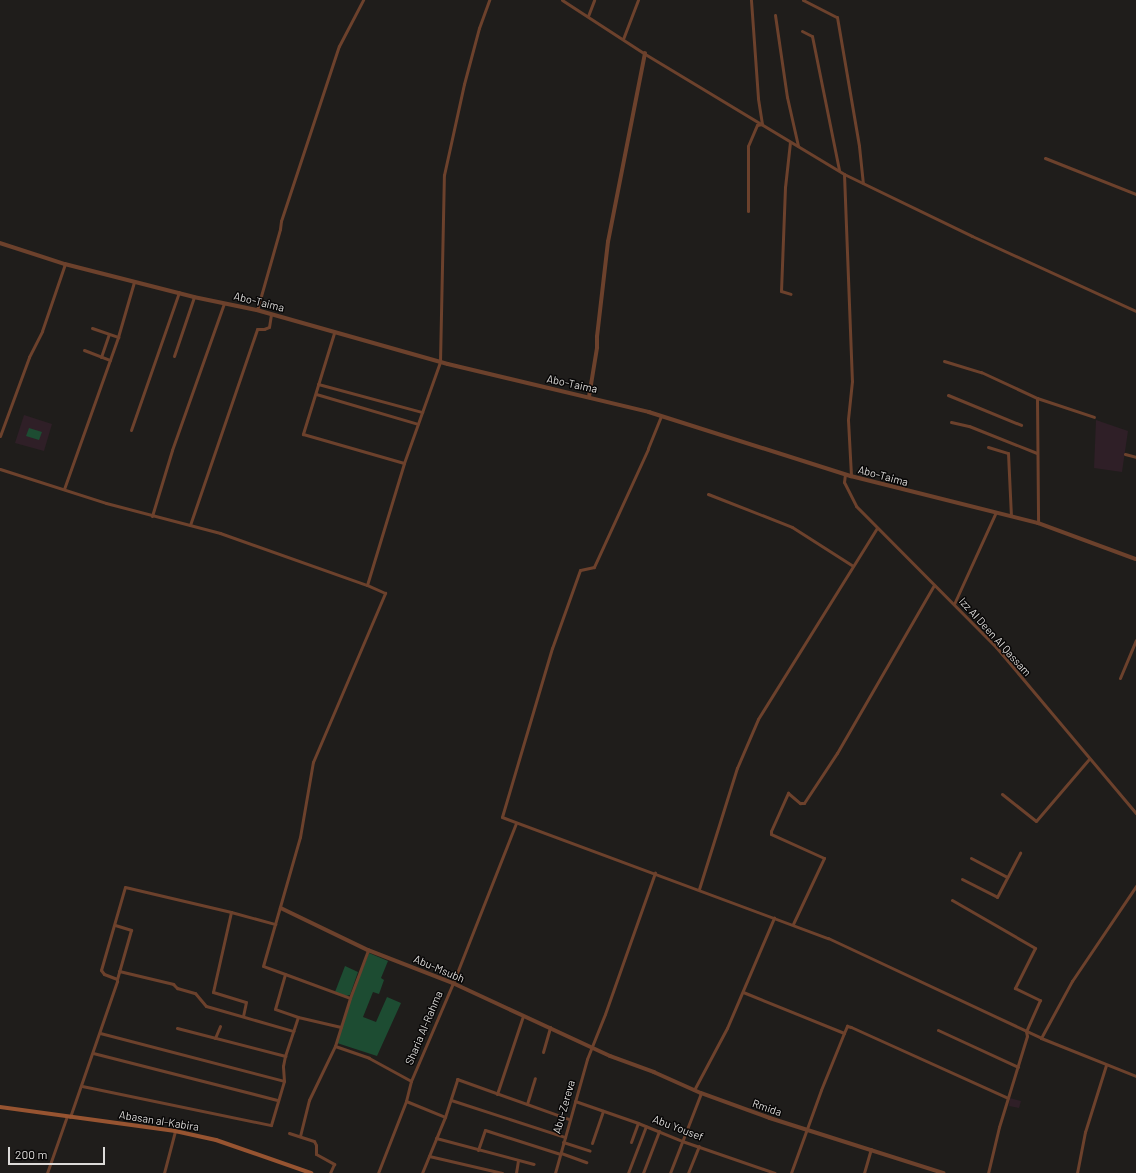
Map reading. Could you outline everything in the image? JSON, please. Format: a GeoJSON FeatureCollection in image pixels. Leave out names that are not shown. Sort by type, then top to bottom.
{"type":"FeatureCollection","features":[{"type":"Feature","properties":{"kind":"main road","name":"Abasan al-Kabira"},"geometry":{"type":"LineString","coordinates":[[0,1107],[175,1131],[216,1140],[311,1173]]}},
{"type":"Feature","properties":{"kind":"street"},"geometry":{"type":"LineString","coordinates":[[257,310],[281,221],[339,46],[363,0]]}},
{"type":"Feature","properties":{"kind":"street"},"geometry":{"type":"LineString","coordinates":[[367,585],[404,463],[440,362],[444,175],[464,84],[479,28],[489,0]]}},
{"type":"Feature","properties":{"kind":"street"},"geometry":{"type":"LineString","coordinates":[[562,0],[645,54],[844,174],[1026,262],[1136,311]]}},
{"type":"Feature","properties":{"kind":"street"},"geometry":{"type":"LineString","coordinates":[[588,16],[594,0]]}},
{"type":"Feature","properties":{"kind":"street"},"geometry":{"type":"LineString","coordinates":[[623,39],[638,0]]}},
{"type":"Feature","properties":{"kind":"street"},"geometry":{"type":"LineString","coordinates":[[751,0],[758,98],[762,124]]}},
{"type":"Feature","properties":{"kind":"street"},"geometry":{"type":"LineString","coordinates":[[803,0],[837,17],[863,183]]}},
{"type":"Feature","properties":{"kind":"street"},"geometry":{"type":"LineString","coordinates":[[775,15],[787,97],[798,146]]}},
{"type":"Feature","properties":{"kind":"street"},"geometry":{"type":"LineString","coordinates":[[802,31],[812,36],[839,170]]}},
{"type":"Feature","properties":{"kind":"street"},"geometry":{"type":"LineString","coordinates":[[589,397],[597,348],[598,325],[608,242],[645,54]]}},
{"type":"Feature","properties":{"kind":"street"},"geometry":{"type":"LineString","coordinates":[[748,211],[748,146],[757,125],[762,124]]}},
{"type":"Feature","properties":{"kind":"street"},"geometry":{"type":"LineString","coordinates":[[790,142],[785,187],[781,291],[791,294]]}},
{"type":"Feature","properties":{"kind":"street"},"geometry":{"type":"LineString","coordinates":[[1045,158],[1136,194]]}},
{"type":"Feature","properties":{"kind":"street"},"geometry":{"type":"LineString","coordinates":[[844,174],[852,381],[848,420],[851,476]]}},
{"type":"Feature","properties":{"kind":"street","name":"Abo-Taima"},"geometry":{"type":"LineString","coordinates":[[0,244],[65,264],[134,282],[179,292],[194,297],[257,310],[440,362],[589,397],[661,416],[700,427],[851,476],[1038,524],[1136,559]]}},
{"type":"Feature","properties":{"kind":"street"},"geometry":{"type":"LineString","coordinates":[[0,436],[29,357],[42,331],[65,264]]}},
{"type":"Feature","properties":{"kind":"street"},"geometry":{"type":"LineString","coordinates":[[64,490],[118,337],[134,282]]}},
{"type":"Feature","properties":{"kind":"street"},"geometry":{"type":"LineString","coordinates":[[131,430],[179,292]]}},
{"type":"Feature","properties":{"kind":"street"},"geometry":{"type":"LineString","coordinates":[[174,356],[194,297]]}},
{"type":"Feature","properties":{"kind":"street"},"geometry":{"type":"LineString","coordinates":[[152,516],[172,450],[224,303]]}},
{"type":"Feature","properties":{"kind":"street"},"geometry":{"type":"LineString","coordinates":[[190,525],[256,328],[264,329],[270,327],[271,314]]}},
{"type":"Feature","properties":{"kind":"street"},"geometry":{"type":"LineString","coordinates":[[92,328],[118,337]]}},
{"type":"Feature","properties":{"kind":"street"},"geometry":{"type":"LineString","coordinates":[[334,333],[303,434],[404,463]]}},
{"type":"Feature","properties":{"kind":"street"},"geometry":{"type":"LineString","coordinates":[[101,357],[109,334]]}},
{"type":"Feature","properties":{"kind":"street"},"geometry":{"type":"LineString","coordinates":[[84,350],[110,360]]}},
{"type":"Feature","properties":{"kind":"street"},"geometry":{"type":"LineString","coordinates":[[944,361],[981,372],[1037,398],[1094,417]]}},
{"type":"Feature","properties":{"kind":"street"},"geometry":{"type":"LineString","coordinates":[[318,384],[422,412]]}},
{"type":"Feature","properties":{"kind":"street"},"geometry":{"type":"LineString","coordinates":[[316,394],[418,424]]}},
{"type":"Feature","properties":{"kind":"street"},"geometry":{"type":"LineString","coordinates":[[948,395],[1021,425]]}},
{"type":"Feature","properties":{"kind":"street"},"geometry":{"type":"LineString","coordinates":[[1037,398],[1038,524]]}},
{"type":"Feature","properties":{"kind":"street"},"geometry":{"type":"LineString","coordinates":[[661,416],[594,567],[580,570],[552,648],[502,817],[793,924],[870,956],[953,998],[1041,1038],[1136,1076]]}},
{"type":"Feature","properties":{"kind":"street"},"geometry":{"type":"LineString","coordinates":[[951,422],[969,426],[1037,453]]}},
{"type":"Feature","properties":{"kind":"street"},"geometry":{"type":"LineString","coordinates":[[988,447],[1008,453],[1010,516]]}},
{"type":"Feature","properties":{"kind":"street"},"geometry":{"type":"LineString","coordinates":[[1125,454],[1136,457]]}},
{"type":"Feature","properties":{"kind":"street"},"geometry":{"type":"LineString","coordinates":[[0,469],[152,516],[190,525],[261,546],[298,562],[367,585],[385,593],[313,762],[300,838],[263,966],[350,998]]}},
{"type":"Feature","properties":{"kind":"street","name":"Izz Al Deen Al Qassam"},"geometry":{"type":"LineString","coordinates":[[845,474],[844,482],[856,506],[996,647],[1136,813]]}},
{"type":"Feature","properties":{"kind":"street"},"geometry":{"type":"LineString","coordinates":[[708,494],[792,527],[853,566]]}},
{"type":"Feature","properties":{"kind":"street"},"geometry":{"type":"LineString","coordinates":[[954,604],[996,512]]}},
{"type":"Feature","properties":{"kind":"street"},"geometry":{"type":"LineString","coordinates":[[699,889],[737,768],[758,719],[782,683],[791,665],[797,658],[877,528]]}},
{"type":"Feature","properties":{"kind":"street"},"geometry":{"type":"LineString","coordinates":[[793,924],[824,858],[772,834],[771,832],[788,793],[800,803],[804,803],[852,729],[934,585]]}},
{"type":"Feature","properties":{"kind":"street"},"geometry":{"type":"LineString","coordinates":[[1120,678],[1136,640]]}},
{"type":"Feature","properties":{"kind":"street"},"geometry":{"type":"LineString","coordinates":[[1002,794],[1036,821],[1090,759]]}},
{"type":"Feature","properties":{"kind":"street","name":"Sharia Al-Rahma"},"geometry":{"type":"LineString","coordinates":[[378,1173],[406,1101],[411,1081],[516,823]]}},
{"type":"Feature","properties":{"kind":"street"},"geometry":{"type":"LineString","coordinates":[[962,879],[998,898],[1020,854]]}},
{"type":"Feature","properties":{"kind":"street"},"geometry":{"type":"LineString","coordinates":[[971,858],[1008,877]]}},
{"type":"Feature","properties":{"kind":"street","name":"Abu-Zereva"},"geometry":{"type":"LineString","coordinates":[[555,1173],[569,1119],[591,1047],[605,1014],[655,873]]}},
{"type":"Feature","properties":{"kind":"street"},"geometry":{"type":"LineString","coordinates":[[1041,1038],[1072,981],[1136,886]]}},
{"type":"Feature","properties":{"kind":"street"},"geometry":{"type":"LineString","coordinates":[[117,979],[104,974],[101,970],[115,926],[125,887],[275,924]]}},
{"type":"Feature","properties":{"kind":"street"},"geometry":{"type":"LineString","coordinates":[[952,900],[1035,948],[1015,988],[1040,1000],[1026,1031],[1027,1036],[1008,1098],[988,1173]]}},
{"type":"Feature","properties":{"kind":"street","name":"Abu-Msubh"},"geometry":{"type":"LineString","coordinates":[[281,908],[368,950],[452,983],[591,1047]]}},
{"type":"Feature","properties":{"kind":"street"},"geometry":{"type":"LineString","coordinates":[[231,912],[213,992],[246,1002],[243,1016]]}},
{"type":"Feature","properties":{"kind":"street"},"geometry":{"type":"LineString","coordinates":[[694,1090],[743,992],[774,918]]}},
{"type":"Feature","properties":{"kind":"street"},"geometry":{"type":"LineString","coordinates":[[47,1173],[68,1116],[82,1086],[117,979],[131,930],[115,926]]}},
{"type":"Feature","properties":{"kind":"street"},"geometry":{"type":"LineString","coordinates":[[300,1136],[310,1100],[335,1046],[350,998],[368,950]]}},
{"type":"Feature","properties":{"kind":"street"},"geometry":{"type":"LineString","coordinates":[[119,971],[173,984],[177,988],[195,993],[206,1006],[293,1031]]}},
{"type":"Feature","properties":{"kind":"street"},"geometry":{"type":"LineString","coordinates":[[285,974],[275,1009],[298,1017],[341,1027]]}},
{"type":"Feature","properties":{"kind":"street"},"geometry":{"type":"LineString","coordinates":[[743,992],[844,1033]]}},
{"type":"Feature","properties":{"kind":"street"},"geometry":{"type":"LineString","coordinates":[[497,1094],[523,1016]]}},
{"type":"Feature","properties":{"kind":"street"},"geometry":{"type":"LineString","coordinates":[[82,1086],[271,1126],[284,1082],[283,1066],[285,1056],[298,1017]]}},
{"type":"Feature","properties":{"kind":"street"},"geometry":{"type":"LineString","coordinates":[[215,1038],[220,1026]]}},
{"type":"Feature","properties":{"kind":"street"},"geometry":{"type":"LineString","coordinates":[[791,1173],[847,1026],[1008,1098]]}},
{"type":"Feature","properties":{"kind":"street"},"geometry":{"type":"LineString","coordinates":[[543,1052],[550,1027]]}},
{"type":"Feature","properties":{"kind":"street"},"geometry":{"type":"LineString","coordinates":[[177,1028],[285,1056]]}},
{"type":"Feature","properties":{"kind":"street"},"geometry":{"type":"LineString","coordinates":[[938,1030],[1018,1067]]}},
{"type":"Feature","properties":{"kind":"street"},"geometry":{"type":"LineString","coordinates":[[100,1033],[284,1082]]}},
{"type":"Feature","properties":{"kind":"street"},"geometry":{"type":"LineString","coordinates":[[335,1046],[369,1058],[411,1081]]}},
{"type":"Feature","properties":{"kind":"street","name":"Rmida"},"geometry":{"type":"LineString","coordinates":[[591,1047],[701,1093],[807,1130],[943,1173]]}},
{"type":"Feature","properties":{"kind":"street"},"geometry":{"type":"LineString","coordinates":[[92,1053],[278,1100]]}},
{"type":"Feature","properties":{"kind":"street"},"geometry":{"type":"LineString","coordinates":[[1077,1173],[1086,1132],[1106,1065]]}},
{"type":"Feature","properties":{"kind":"street"},"geometry":{"type":"LineString","coordinates":[[528,1104],[536,1078]]}},
{"type":"Feature","properties":{"kind":"street"},"geometry":{"type":"LineString","coordinates":[[422,1173],[445,1117],[457,1079],[569,1119]]}},
{"type":"Feature","properties":{"kind":"street"},"geometry":{"type":"LineString","coordinates":[[670,1173],[701,1093]]}},
{"type":"Feature","properties":{"kind":"street"},"geometry":{"type":"LineString","coordinates":[[451,1100],[565,1136]]}},
{"type":"Feature","properties":{"kind":"street"},"geometry":{"type":"LineString","coordinates":[[406,1101],[445,1117]]}},
{"type":"Feature","properties":{"kind":"street","name":"Abu Yousef"},"geometry":{"type":"LineString","coordinates":[[575,1101],[638,1123],[682,1141],[775,1173]]}},
{"type":"Feature","properties":{"kind":"street"},"geometry":{"type":"LineString","coordinates":[[592,1143],[603,1111]]}},
{"type":"Feature","properties":{"kind":"street"},"geometry":{"type":"LineString","coordinates":[[631,1142],[638,1123]]}},
{"type":"Feature","properties":{"kind":"street"},"geometry":{"type":"LineString","coordinates":[[628,1173],[646,1126]]}},
{"type":"Feature","properties":{"kind":"street"},"geometry":{"type":"LineString","coordinates":[[478,1150],[485,1130],[586,1162]]}},
{"type":"Feature","properties":{"kind":"street"},"geometry":{"type":"LineString","coordinates":[[164,1173],[175,1131]]}},
{"type":"Feature","properties":{"kind":"street"},"geometry":{"type":"LineString","coordinates":[[643,1173],[658,1131]]}},
{"type":"Feature","properties":{"kind":"street"},"geometry":{"type":"LineString","coordinates":[[288,1133],[314,1141],[316,1145],[316,1154],[334,1164],[330,1173]]}},
{"type":"Feature","properties":{"kind":"street"},"geometry":{"type":"LineString","coordinates":[[436,1138],[518,1161],[534,1164]]}},
{"type":"Feature","properties":{"kind":"street"},"geometry":{"type":"LineString","coordinates":[[563,1142],[590,1151]]}},
{"type":"Feature","properties":{"kind":"street"},"geometry":{"type":"LineString","coordinates":[[688,1173],[699,1146]]}},
{"type":"Feature","properties":{"kind":"street"},"geometry":{"type":"LineString","coordinates":[[864,1173],[871,1149]]}},
{"type":"Feature","properties":{"kind":"street"},"geometry":{"type":"LineString","coordinates":[[429,1156],[502,1173]]}},
{"type":"Feature","properties":{"kind":"street"},"geometry":{"type":"LineString","coordinates":[[516,1173],[518,1161]]}},
{"type":"Feature","properties":{"kind":"shaded area"},"geometry":{"type":"Polygon","coordinates":[[[24,415],[52,424],[44,451],[15,443],[24,415]]]}},
{"type":"Feature","properties":{"kind":"shaded area"},"geometry":{"type":"Polygon","coordinates":[[[1096,420],[1128,431],[1122,472],[1094,468],[1096,420]]]}},
{"type":"Feature","properties":{"kind":"shaded area"},"geometry":{"type":"Polygon","coordinates":[[[1010,1098],[1021,1101],[1019,1108],[1009,1106],[1010,1098]]]}},
{"type":"Feature","properties":{"kind":"green space"},"geometry":{"type":"Polygon","coordinates":[[[29,428],[42,432],[39,440],[26,436],[29,428]]]}},
{"type":"Feature","properties":{"kind":"green space"},"geometry":{"type":"Polygon","coordinates":[[[369,953],[388,961],[381,978],[384,980],[379,994],[373,992],[363,1017],[376,1022],[387,997],[401,1003],[377,1056],[337,1043],[352,995],[369,953]]]}},
{"type":"Feature","properties":{"kind":"green space"},"geometry":{"type":"Polygon","coordinates":[[[345,966],[358,972],[350,995],[346,996],[335,992],[345,966]]]}}]}
